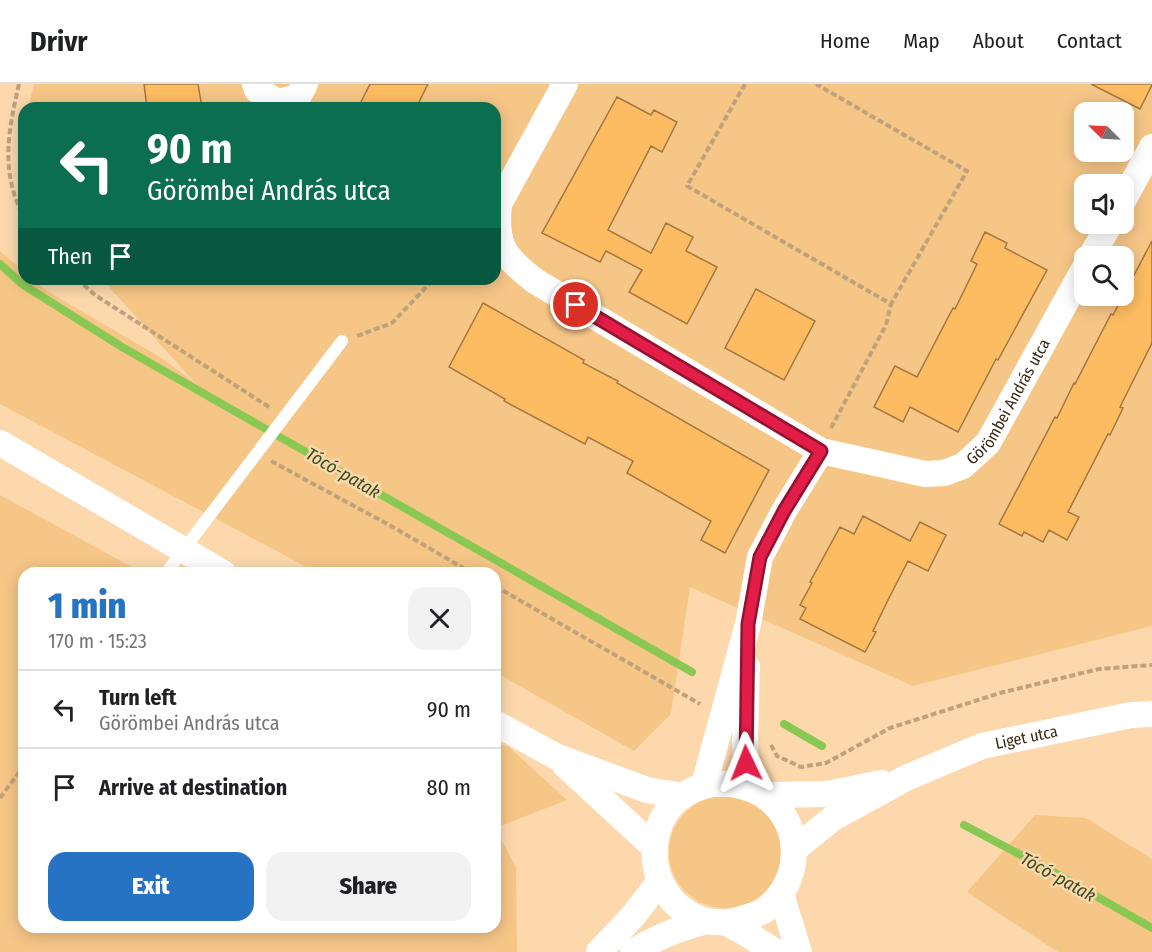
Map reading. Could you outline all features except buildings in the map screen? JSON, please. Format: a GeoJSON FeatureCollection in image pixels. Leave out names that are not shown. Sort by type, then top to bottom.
{"type":"FeatureCollection","features":[{"type":"Feature","properties":{"kind":"street"},"geometry":{"type":"LineString","coordinates":[[255,84],[257,90],[278,102],[298,97],[305,84]]}},
{"type":"Feature","properties":{"kind":"street","name":"Görömbei András utca"},"geometry":{"type":"LineString","coordinates":[[501,200],[566,84]]}},
{"type":"Feature","properties":{"kind":"street"},"geometry":{"type":"LineString","coordinates":[[1134,180],[1152,147]]}},
{"type":"Feature","properties":{"kind":"street","name":"Görömbei András utca"},"geometry":{"type":"LineString","coordinates":[[501,246],[516,266],[535,281],[821,451],[925,474],[944,473],[963,466],[987,443],[1074,287]]}},
{"type":"Feature","properties":{"kind":"street"},"geometry":{"type":"LineString","coordinates":[[0,443],[212,567]]}},
{"type":"Feature","properties":{"kind":"street"},"geometry":{"type":"LineString","coordinates":[[776,952],[717,922],[688,913],[673,901],[660,881],[654,858],[657,834],[667,813],[694,790],[748,624],[760,557],[784,511],[821,451]]}},
{"type":"Feature","properties":{"kind":"street"},"geometry":{"type":"LineString","coordinates":[[748,624],[745,740],[756,791]]}},
{"type":"Feature","properties":{"kind":"street","name":"Liget utca"},"geometry":{"type":"LineString","coordinates":[[795,849],[833,818],[906,778],[982,746],[1131,715],[1152,714]]}},
{"type":"Feature","properties":{"kind":"street"},"geometry":{"type":"LineString","coordinates":[[501,726],[555,756],[647,790],[694,790],[728,782],[756,791],[779,809],[789,826],[795,849],[792,873],[781,894],[765,911],[681,928],[652,940],[633,952]]}},
{"type":"Feature","properties":{"kind":"street"},"geometry":{"type":"LineString","coordinates":[[555,756],[655,848]]}},
{"type":"Feature","properties":{"kind":"street","name":"Liget utca"},"geometry":{"type":"LineString","coordinates":[[756,791],[827,794],[906,778]]}},
{"type":"Feature","properties":{"kind":"street"},"geometry":{"type":"LineString","coordinates":[[599,952],[633,916],[660,881]]}},
{"type":"Feature","properties":{"kind":"street"},"geometry":{"type":"LineString","coordinates":[[781,894],[798,952]]}},
{"type":"Feature","properties":{"kind":"lane"},"geometry":{"type":"LineString","coordinates":[[171,567],[263,442],[342,341]]}},
{"type":"Feature","properties":{"kind":"path"},"geometry":{"type":"LineString","coordinates":[[18,208],[6,179],[5,153],[19,84]]}},
{"type":"Feature","properties":{"kind":"path"},"geometry":{"type":"LineString","coordinates":[[746,84],[687,186],[891,304]]}},
{"type":"Feature","properties":{"kind":"path"},"geometry":{"type":"LineString","coordinates":[[816,84],[967,171],[891,304],[886,325],[826,437],[821,451]]}},
{"type":"Feature","properties":{"kind":"path"},"geometry":{"type":"LineString","coordinates":[[84,285],[95,295],[283,416]]}},
{"type":"Feature","properties":{"kind":"path"},"geometry":{"type":"LineString","coordinates":[[342,341],[392,323],[428,285]]}},
{"type":"Feature","properties":{"kind":"path"},"geometry":{"type":"LineString","coordinates":[[256,453],[462,567]]}},
{"type":"Feature","properties":{"kind":"path"},"geometry":{"type":"LineString","coordinates":[[501,589],[709,709]]}},
{"type":"Feature","properties":{"kind":"path"},"geometry":{"type":"LineString","coordinates":[[769,742],[777,756],[801,768],[826,763],[890,728],[1000,693],[1099,669],[1152,665]]}},
{"type":"Feature","properties":{"kind":"path"},"geometry":{"type":"LineString","coordinates":[[0,798],[18,773]]}},
{"type":"Feature","properties":{"kind":"shaded area"},"geometry":{"type":"Polygon","coordinates":[[[34,84],[1152,84],[1152,626],[913,686],[690,587],[671,714],[634,751],[501,675],[501,567],[307,567],[0,404],[0,251],[18,267],[18,285],[40,285],[163,359],[195,383],[107,285],[501,285],[501,102],[30,102],[34,84]]]}},
{"type":"Feature","properties":{"kind":"shaded area"},"geometry":{"type":"Polygon","coordinates":[[[0,495],[132,567],[18,567],[18,933],[501,933],[501,839],[516,867],[517,952],[0,952],[0,495]]]}},
{"type":"Feature","properties":{"kind":"shaded area"},"geometry":{"type":"Polygon","coordinates":[[[501,745],[509,747],[567,800],[501,826],[501,745]]]}},
{"type":"Feature","properties":{"kind":"shaded area"},"geometry":{"type":"Polygon","coordinates":[[[725,796],[747,800],[765,812],[777,830],[781,852],[777,874],[765,892],[747,904],[725,908],[703,904],[685,892],[673,874],[669,852],[673,830],[685,812],[703,800],[725,796]]]}},
{"type":"Feature","properties":{"kind":"shaded area"},"geometry":{"type":"Polygon","coordinates":[[[1035,815],[1086,818],[1152,859],[1152,952],[1058,952],[967,892],[1035,815]]]}},
{"type":"Feature","properties":{"kind":"waterway","name":"Tócó-patak"},"geometry":{"type":"LineString","coordinates":[[0,264],[18,280]]}},
{"type":"Feature","properties":{"kind":"waterway","name":"Tócó-patak"},"geometry":{"type":"LineString","coordinates":[[24,285],[122,347],[692,672]]}},
{"type":"Feature","properties":{"kind":"waterway","name":"Tócó-patak"},"geometry":{"type":"LineString","coordinates":[[784,724],[822,746]]}},
{"type":"Feature","properties":{"kind":"waterway","name":"Tócó-patak"},"geometry":{"type":"LineString","coordinates":[[964,825],[1152,928]]}},
{"type":"Feature","properties":{"kind":"route"},"geometry":{"type":"LineString","coordinates":[[576,305],[821,451],[784,511],[760,557],[748,624],[746,763]]}}]}
